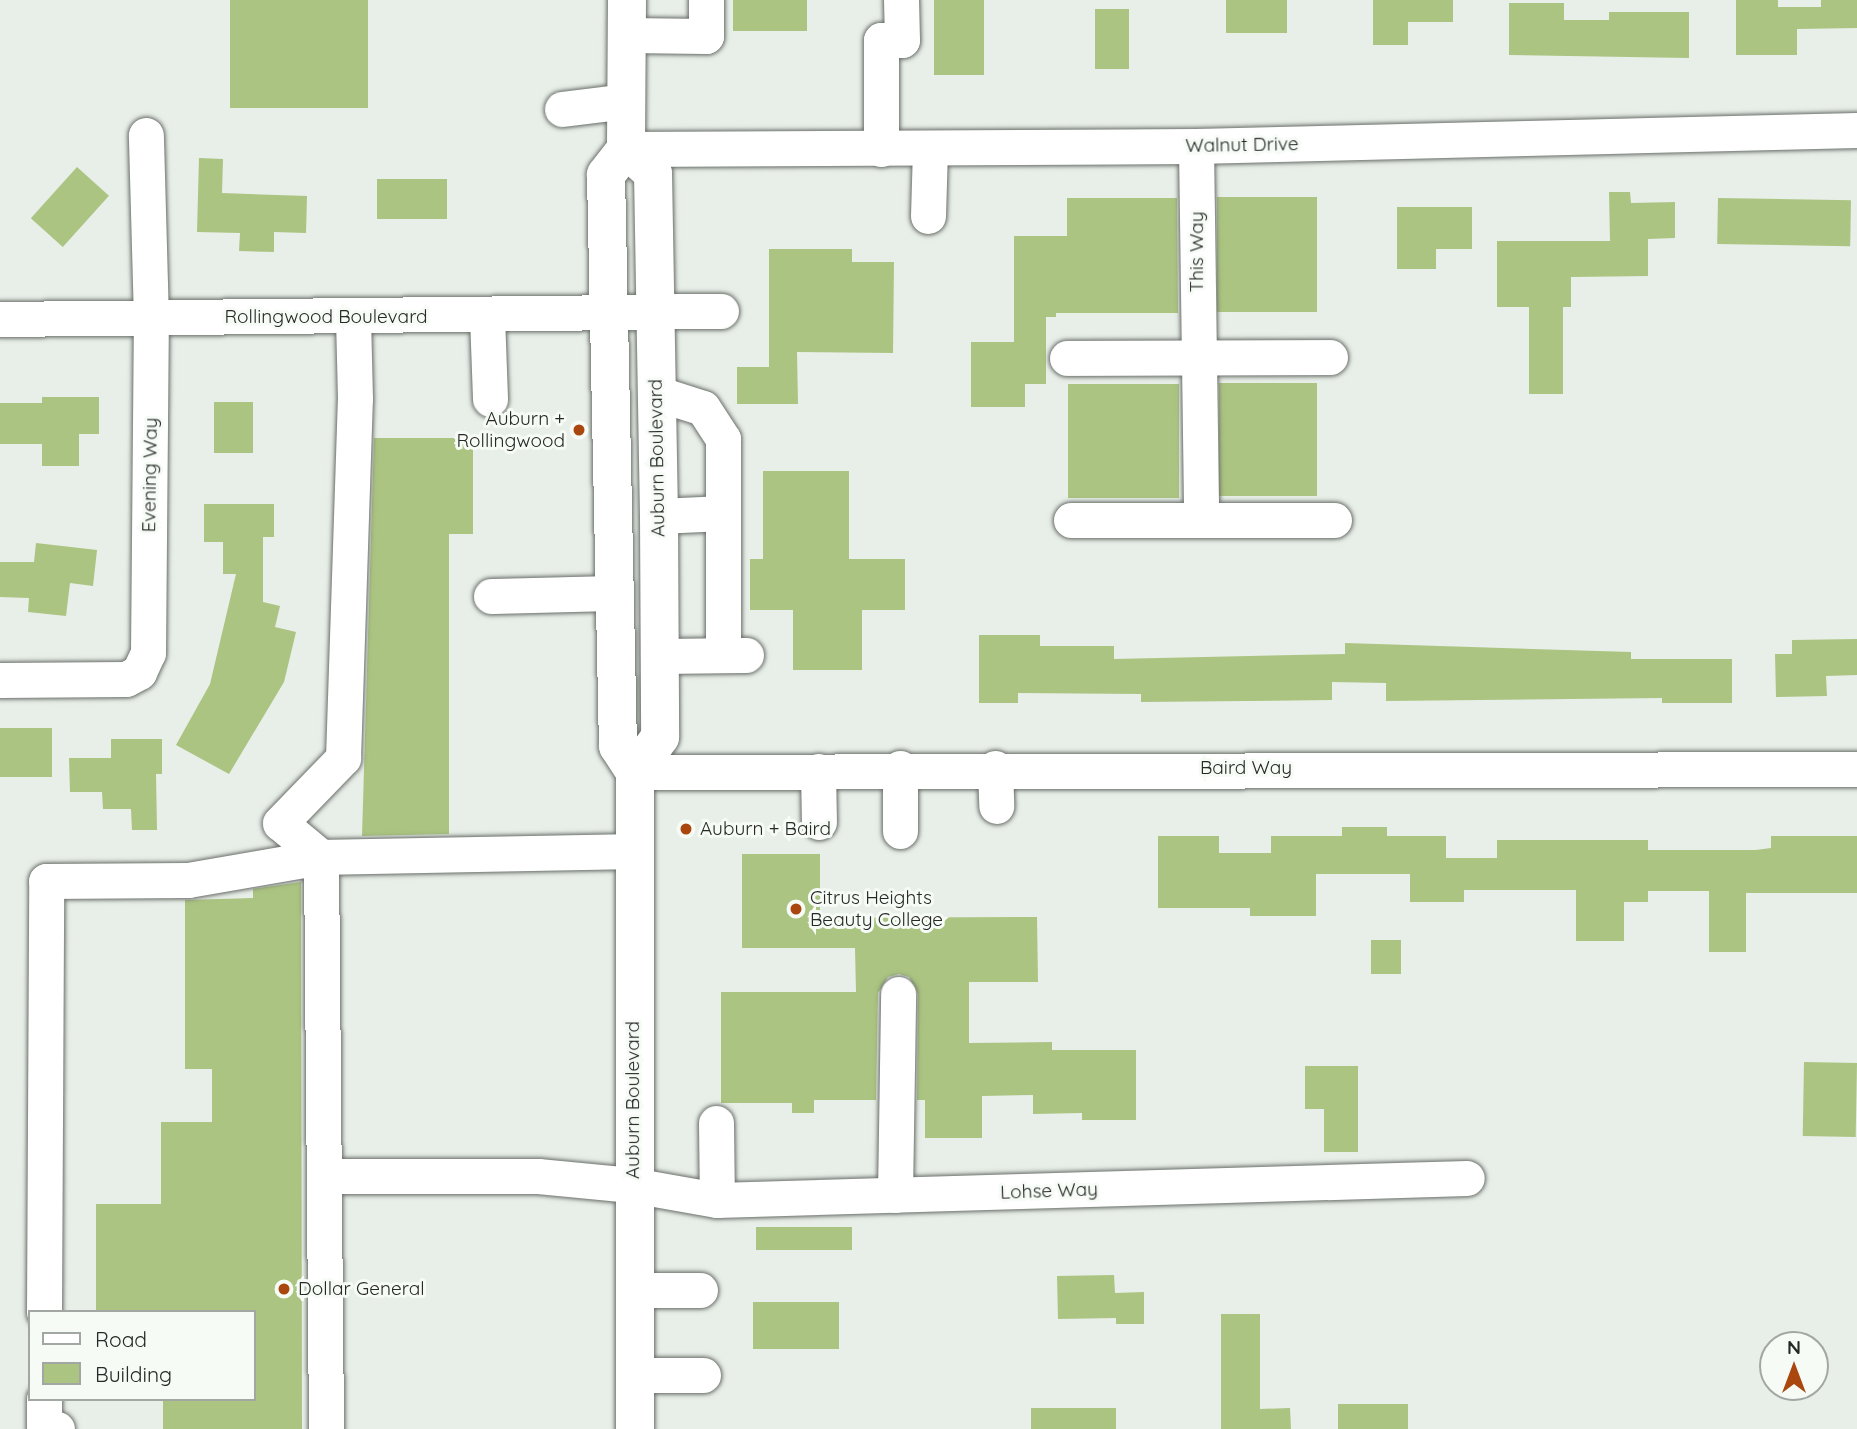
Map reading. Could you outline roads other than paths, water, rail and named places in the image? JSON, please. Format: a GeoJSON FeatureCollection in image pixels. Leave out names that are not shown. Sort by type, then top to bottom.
{"type":"FeatureCollection","features":[{"type":"Feature","properties":{"kind":"main road"},"geometry":{"type":"LineString","coordinates":[[627,17],[626,149],[606,175],[618,747],[635,772]]}},
{"type":"Feature","properties":{"kind":"main road","name":"Auburn Boulevard"},"geometry":{"type":"LineString","coordinates":[[626,149],[653,173],[653,311],[659,516],[660,737],[635,772],[632,1185],[635,1429]]}},
{"type":"Feature","properties":{"kind":"street"},"geometry":{"type":"LineString","coordinates":[[627,17],[706,36],[706,0]]}},
{"type":"Feature","properties":{"kind":"street"},"geometry":{"type":"LineString","coordinates":[[881,149],[881,40],[902,40],[901,0]]}},
{"type":"Feature","properties":{"kind":"street"},"geometry":{"type":"LineString","coordinates":[[562,109],[627,101]]}},
{"type":"Feature","properties":{"kind":"street","name":"Walnut Drive"},"geometry":{"type":"LineString","coordinates":[[626,149],[929,149],[1001,160],[1196,146],[1857,130]]}},
{"type":"Feature","properties":{"kind":"street","name":"Evening Way"},"geometry":{"type":"LineString","coordinates":[[0,680],[126,679],[139,672],[148,653],[151,319],[146,135]]}},
{"type":"Feature","properties":{"kind":"street","name":"This Way"},"geometry":{"type":"LineString","coordinates":[[1196,146],[1201,520]]}},
{"type":"Feature","properties":{"kind":"street"},"geometry":{"type":"LineString","coordinates":[[928,216],[929,149]]}},
{"type":"Feature","properties":{"kind":"street","name":"Rollingwood Boulevard"},"geometry":{"type":"LineString","coordinates":[[0,319],[486,316],[721,311]]}},
{"type":"Feature","properties":{"kind":"street"},"geometry":{"type":"LineString","coordinates":[[486,316],[490,398]]}},
{"type":"Feature","properties":{"kind":"street"},"geometry":{"type":"LineString","coordinates":[[326,1429],[321,857],[280,823],[343,758],[355,398],[353,317]]}},
{"type":"Feature","properties":{"kind":"street"},"geometry":{"type":"LineString","coordinates":[[1067,358],[1330,358]]}},
{"type":"Feature","properties":{"kind":"street"},"geometry":{"type":"LineString","coordinates":[[656,393],[703,408],[723,439],[723,513],[734,655],[658,656]]}},
{"type":"Feature","properties":{"kind":"street"},"geometry":{"type":"LineString","coordinates":[[659,516],[723,513]]}},
{"type":"Feature","properties":{"kind":"street"},"geometry":{"type":"LineString","coordinates":[[1071,520],[1334,520]]}},
{"type":"Feature","properties":{"kind":"street"},"geometry":{"type":"LineString","coordinates":[[491,596],[614,593]]}},
{"type":"Feature","properties":{"kind":"street"},"geometry":{"type":"LineString","coordinates":[[900,768],[900,831]]}},
{"type":"Feature","properties":{"kind":"street"},"geometry":{"type":"LineString","coordinates":[[995,768],[996,806]]}},
{"type":"Feature","properties":{"kind":"street","name":"Baird Way"},"geometry":{"type":"LineString","coordinates":[[635,772],[995,768],[1077,781],[1857,769]]}},
{"type":"Feature","properties":{"kind":"street"},"geometry":{"type":"LineString","coordinates":[[818,771],[819,822]]}},
{"type":"Feature","properties":{"kind":"street"},"geometry":{"type":"LineString","coordinates":[[44,1310],[46,881],[188,880],[321,857],[633,851]]}},
{"type":"Feature","properties":{"kind":"street"},"geometry":{"type":"LineString","coordinates":[[895,1195],[898,994]]}},
{"type":"Feature","properties":{"kind":"street"},"geometry":{"type":"LineString","coordinates":[[716,1123],[717,1200]]}},
{"type":"Feature","properties":{"kind":"street","name":"Lohse Way"},"geometry":{"type":"LineString","coordinates":[[324,1176],[538,1176],[632,1185],[717,1200],[1467,1178]]}},
{"type":"Feature","properties":{"kind":"street"},"geometry":{"type":"LineString","coordinates":[[634,1290],[700,1290]]}},
{"type":"Feature","properties":{"kind":"street"},"geometry":{"type":"LineString","coordinates":[[634,1375],[703,1375]]}},
{"type":"Feature","properties":{"kind":"street"},"geometry":{"type":"LineString","coordinates":[[44,1401],[44,1428],[57,1429]]}},
{"type":"Feature","properties":{"kind":"place","name":"Auburn + Rollingwood"},"geometry":{"type":"Point","coordinates":[579,430]}},
{"type":"Feature","properties":{"kind":"place","name":"Auburn + Baird"},"geometry":{"type":"Point","coordinates":[686,829]}},
{"type":"Feature","properties":{"kind":"place","name":"Citrus Heights Beauty College"},"geometry":{"type":"Point","coordinates":[796,909]}},
{"type":"Feature","properties":{"kind":"place","name":"Dollar General"},"geometry":{"type":"Point","coordinates":[284,1289]}}]}
